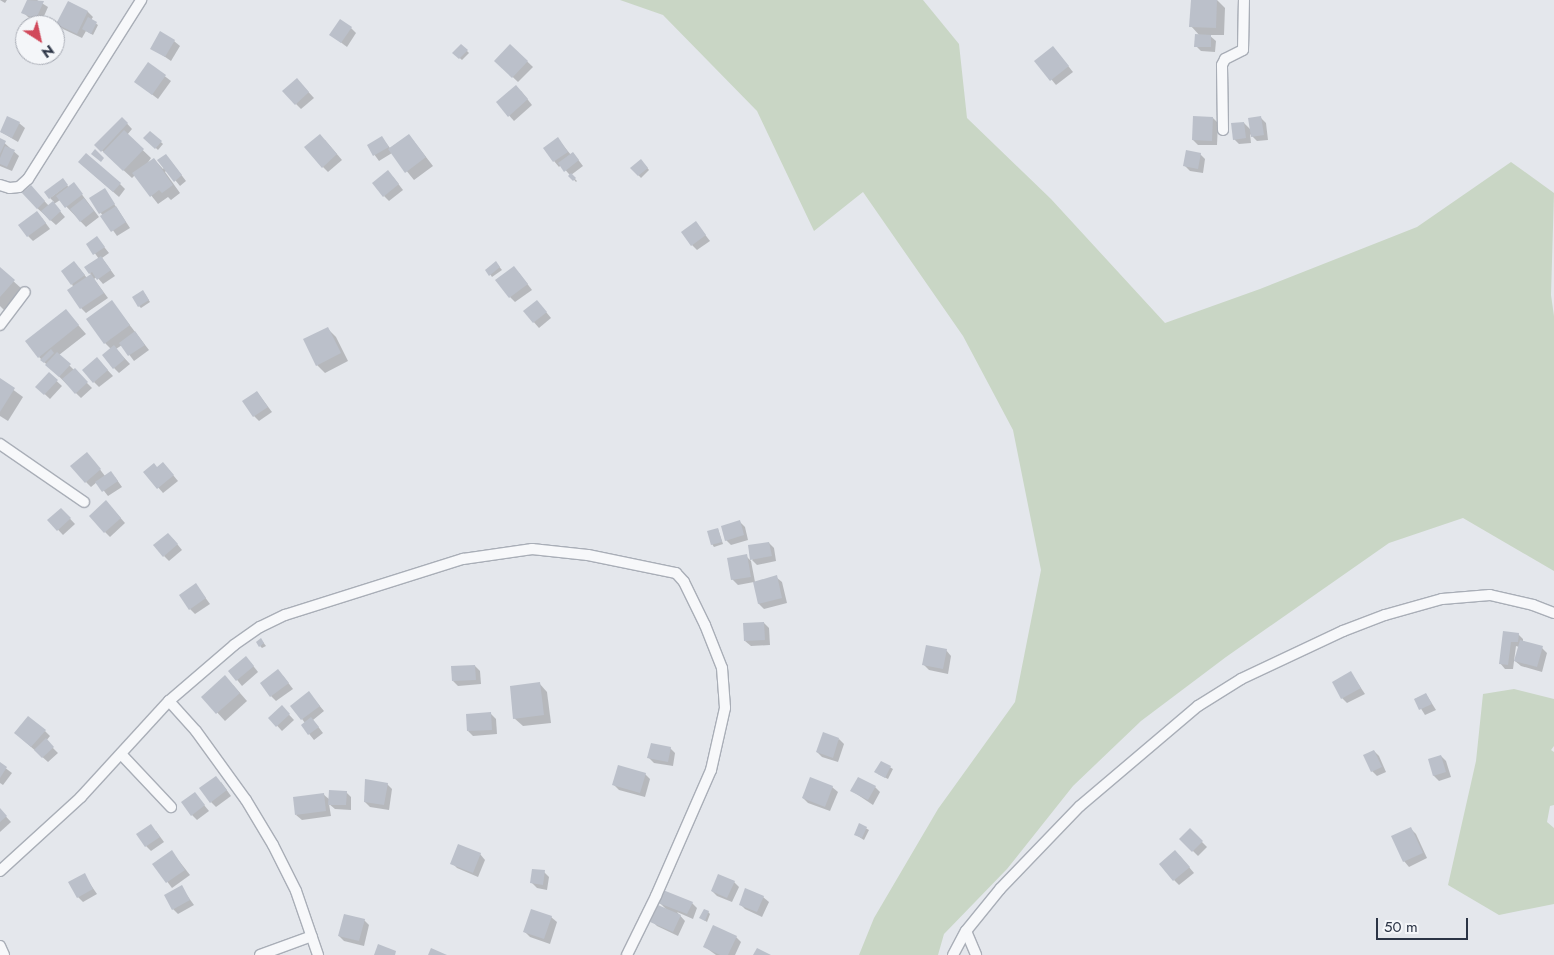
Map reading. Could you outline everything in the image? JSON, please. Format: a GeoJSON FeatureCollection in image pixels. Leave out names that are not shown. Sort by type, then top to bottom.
{"type":"FeatureCollection","features":[{"type":"Feature","properties":{"kind":"street"},"geometry":{"type":"LineString","coordinates":[[0,185],[10,188],[19,187],[28,179],[141,0]]}},
{"type":"Feature","properties":{"kind":"street"},"geometry":{"type":"LineString","coordinates":[[1223,130],[1222,65],[1225,59],[1243,50],[1244,0]]}},
{"type":"Feature","properties":{"kind":"street"},"geometry":{"type":"LineString","coordinates":[[0,325],[26,292]]}},
{"type":"Feature","properties":{"kind":"street"},"geometry":{"type":"LineString","coordinates":[[0,444],[84,502]]}},
{"type":"Feature","properties":{"kind":"street"},"geometry":{"type":"LineString","coordinates":[[0,871],[81,797],[169,701],[234,645],[268,623],[320,603],[463,559],[532,550],[588,555],[676,573],[684,582],[705,625],[722,668],[725,708],[711,770],[627,955]]}},
{"type":"Feature","properties":{"kind":"street"},"geometry":{"type":"LineString","coordinates":[[954,955],[966,931],[1000,889],[1080,806],[1198,706],[1241,679],[1343,631],[1385,615],[1442,599],[1490,595],[1533,605],[1554,614]]}},
{"type":"Feature","properties":{"kind":"street"},"geometry":{"type":"LineString","coordinates":[[169,701],[196,730],[246,800],[264,830],[296,891],[318,955]]}},
{"type":"Feature","properties":{"kind":"street"},"geometry":{"type":"LineString","coordinates":[[121,754],[171,807]]}},
{"type":"Feature","properties":{"kind":"street"},"geometry":{"type":"LineString","coordinates":[[966,931],[976,955]]}},
{"type":"Feature","properties":{"kind":"street"},"geometry":{"type":"LineString","coordinates":[[260,955],[312,936]]}},
{"type":"Feature","properties":{"kind":"street"},"geometry":{"type":"LineString","coordinates":[[0,946],[4,955]]}},
{"type":"Feature","properties":{"kind":"green space"},"geometry":{"type":"Polygon","coordinates":[[[620,0],[923,0],[959,44],[967,118],[1051,199],[1165,323],[1260,289],[1417,227],[1511,162],[1554,193],[1551,295],[1554,316],[1554,571],[1463,518],[1389,543],[1226,657],[1141,721],[1073,786],[1007,869],[944,934],[938,955],[859,955],[874,918],[938,809],[1015,702],[1041,570],[1013,430],[963,336],[863,192],[814,231],[757,111],[663,15],[620,0]]]}},
{"type":"Feature","properties":{"kind":"green space"},"geometry":{"type":"Polygon","coordinates":[[[1514,689],[1554,699],[1554,746],[1551,750],[1554,752],[1554,805],[1550,806],[1547,822],[1554,828],[1554,904],[1499,915],[1448,885],[1476,761],[1483,694],[1514,689]]]}},
{"type":"Feature","properties":{"kind":"building"},"geometry":{"type":"Polygon","coordinates":[[[27,0],[44,1],[38,15],[21,13],[27,0]]]}},
{"type":"Feature","properties":{"kind":"building"},"geometry":{"type":"Polygon","coordinates":[[[1191,0],[1217,0],[1216,28],[1189,27],[1191,0]]]}},
{"type":"Feature","properties":{"kind":"building"},"geometry":{"type":"Polygon","coordinates":[[[68,1],[88,11],[77,34],[65,28],[65,15],[61,15],[68,1]]]}},
{"type":"Feature","properties":{"kind":"building"},"geometry":{"type":"Polygon","coordinates":[[[88,17],[97,22],[91,34],[82,29],[88,17]]]}},
{"type":"Feature","properties":{"kind":"building"},"geometry":{"type":"Polygon","coordinates":[[[340,19],[352,27],[341,43],[329,35],[340,19]]]}},
{"type":"Feature","properties":{"kind":"building"},"geometry":{"type":"Polygon","coordinates":[[[160,31],[175,40],[165,57],[150,49],[160,31]]]}},
{"type":"Feature","properties":{"kind":"building"},"geometry":{"type":"Polygon","coordinates":[[[1195,34],[1211,35],[1211,47],[1194,47],[1195,34]]]}},
{"type":"Feature","properties":{"kind":"building"},"geometry":{"type":"Polygon","coordinates":[[[461,44],[468,50],[459,59],[452,53],[461,44]]]}},
{"type":"Feature","properties":{"kind":"building"},"geometry":{"type":"Polygon","coordinates":[[[510,44],[528,61],[512,78],[494,61],[510,44]]]}},
{"type":"Feature","properties":{"kind":"building"},"geometry":{"type":"Polygon","coordinates":[[[1053,46],[1069,66],[1050,81],[1034,61],[1053,46]]]}},
{"type":"Feature","properties":{"kind":"building"},"geometry":{"type":"Polygon","coordinates":[[[148,62],[166,75],[152,95],[134,82],[148,62]]]}},
{"type":"Feature","properties":{"kind":"building"},"geometry":{"type":"Polygon","coordinates":[[[297,78],[309,92],[295,105],[282,91],[297,78]]]}},
{"type":"Feature","properties":{"kind":"building"},"geometry":{"type":"Polygon","coordinates":[[[516,85],[528,99],[508,117],[496,102],[516,85]]]}},
{"type":"Feature","properties":{"kind":"building"},"geometry":{"type":"Polygon","coordinates":[[[7,116],[20,122],[12,138],[0,132],[7,116]]]}},
{"type":"Feature","properties":{"kind":"building"},"geometry":{"type":"Polygon","coordinates":[[[1193,116],[1213,117],[1212,141],[1192,140],[1193,116]]]}},
{"type":"Feature","properties":{"kind":"building"},"geometry":{"type":"Polygon","coordinates":[[[1261,116],[1264,135],[1251,137],[1248,118],[1261,116]]]}},
{"type":"Feature","properties":{"kind":"building"},"geometry":{"type":"Polygon","coordinates":[[[122,117],[128,123],[101,152],[94,145],[122,117]]]}},
{"type":"Feature","properties":{"kind":"building"},"geometry":{"type":"Polygon","coordinates":[[[1244,122],[1246,138],[1233,140],[1231,123],[1244,122]]]}},
{"type":"Feature","properties":{"kind":"building"},"geometry":{"type":"Polygon","coordinates":[[[124,130],[144,149],[123,171],[103,152],[124,130]]]}},
{"type":"Feature","properties":{"kind":"building"},"geometry":{"type":"Polygon","coordinates":[[[150,131],[162,141],[155,149],[143,138],[150,131]]]}},
{"type":"Feature","properties":{"kind":"building"},"geometry":{"type":"Polygon","coordinates":[[[320,134],[337,154],[322,168],[304,147],[320,134]]]}},
{"type":"Feature","properties":{"kind":"building"},"geometry":{"type":"Polygon","coordinates":[[[409,134],[426,157],[405,173],[388,149],[409,134]]]}},
{"type":"Feature","properties":{"kind":"building"},"geometry":{"type":"Polygon","coordinates":[[[382,136],[389,147],[373,156],[367,145],[382,136]]]}},
{"type":"Feature","properties":{"kind":"building"},"geometry":{"type":"Polygon","coordinates":[[[558,137],[568,152],[553,162],[543,148],[558,137]]]}},
{"type":"Feature","properties":{"kind":"building"},"geometry":{"type":"Polygon","coordinates":[[[0,138],[6,141],[0,154],[0,138]]]}},
{"type":"Feature","properties":{"kind":"building"},"geometry":{"type":"Polygon","coordinates":[[[5,146],[15,150],[7,167],[0,164],[0,158],[5,146]]]}},
{"type":"Feature","properties":{"kind":"building"},"geometry":{"type":"Polygon","coordinates":[[[95,149],[104,158],[101,162],[91,154],[95,149]]]}},
{"type":"Feature","properties":{"kind":"building"},"geometry":{"type":"Polygon","coordinates":[[[1186,150],[1201,153],[1198,169],[1183,166],[1186,150]]]}},
{"type":"Feature","properties":{"kind":"building"},"geometry":{"type":"Polygon","coordinates":[[[573,152],[579,160],[564,172],[558,163],[573,152]]]}},
{"type":"Feature","properties":{"kind":"building"},"geometry":{"type":"Polygon","coordinates":[[[86,153],[121,183],[113,192],[78,162],[86,153]]]}},
{"type":"Feature","properties":{"kind":"building"},"geometry":{"type":"Polygon","coordinates":[[[166,154],[182,175],[174,182],[157,160],[166,154]]]}},
{"type":"Feature","properties":{"kind":"building"},"geometry":{"type":"Polygon","coordinates":[[[154,158],[173,185],[162,193],[159,190],[150,197],[132,173],[154,158]]]}},
{"type":"Feature","properties":{"kind":"building"},"geometry":{"type":"Polygon","coordinates":[[[641,159],[648,168],[638,176],[630,168],[641,159]]]}},
{"type":"Feature","properties":{"kind":"building"},"geometry":{"type":"Polygon","coordinates":[[[388,170],[399,184],[383,197],[372,183],[388,170]]]}},
{"type":"Feature","properties":{"kind":"building"},"geometry":{"type":"Polygon","coordinates":[[[571,173],[576,178],[573,181],[568,176],[571,173]]]}},
{"type":"Feature","properties":{"kind":"building"},"geometry":{"type":"Polygon","coordinates":[[[63,178],[68,185],[49,199],[44,192],[63,178]]]}},
{"type":"Feature","properties":{"kind":"building"},"geometry":{"type":"Polygon","coordinates":[[[74,182],[83,194],[65,208],[56,196],[74,182]]]}},
{"type":"Feature","properties":{"kind":"building"},"geometry":{"type":"Polygon","coordinates":[[[31,185],[45,201],[37,209],[22,193],[31,185]]]}},
{"type":"Feature","properties":{"kind":"building"},"geometry":{"type":"Polygon","coordinates":[[[105,188],[115,204],[99,214],[89,198],[105,188]]]}},
{"type":"Feature","properties":{"kind":"building"},"geometry":{"type":"Polygon","coordinates":[[[84,198],[94,211],[80,222],[70,209],[84,198]]]}},
{"type":"Feature","properties":{"kind":"building"},"geometry":{"type":"Polygon","coordinates":[[[53,201],[61,211],[50,221],[41,211],[53,201]]]}},
{"type":"Feature","properties":{"kind":"building"},"geometry":{"type":"Polygon","coordinates":[[[116,206],[126,222],[111,232],[100,216],[116,206]]]}},
{"type":"Feature","properties":{"kind":"building"},"geometry":{"type":"Polygon","coordinates":[[[37,211],[46,223],[27,237],[18,225],[37,211]]]}},
{"type":"Feature","properties":{"kind":"building"},"geometry":{"type":"Polygon","coordinates":[[[696,221],[706,235],[691,246],[681,232],[696,221]]]}},
{"type":"Feature","properties":{"kind":"building"},"geometry":{"type":"Polygon","coordinates":[[[97,236],[105,247],[93,255],[86,244],[97,236]]]}},
{"type":"Feature","properties":{"kind":"building"},"geometry":{"type":"Polygon","coordinates":[[[101,256],[111,270],[97,280],[92,272],[89,274],[84,267],[101,256]]]}},
{"type":"Feature","properties":{"kind":"building"},"geometry":{"type":"Polygon","coordinates":[[[74,261],[85,275],[71,285],[61,271],[74,261]]]}},
{"type":"Feature","properties":{"kind":"building"},"geometry":{"type":"Polygon","coordinates":[[[496,261],[500,267],[489,276],[485,270],[496,261]]]}},
{"type":"Feature","properties":{"kind":"building"},"geometry":{"type":"Polygon","coordinates":[[[514,266],[528,284],[509,298],[495,280],[514,266]]]}},
{"type":"Feature","properties":{"kind":"building"},"geometry":{"type":"Polygon","coordinates":[[[0,267],[15,280],[0,297],[0,267]]]}},
{"type":"Feature","properties":{"kind":"building"},"geometry":{"type":"Polygon","coordinates":[[[91,274],[104,293],[80,309],[67,290],[91,274]]]}},
{"type":"Feature","properties":{"kind":"building"},"geometry":{"type":"Polygon","coordinates":[[[143,290],[149,300],[138,307],[132,297],[143,290]]]}},
{"type":"Feature","properties":{"kind":"building"},"geometry":{"type":"Polygon","coordinates":[[[112,300],[130,325],[104,344],[86,319],[112,300]]]}},
{"type":"Feature","properties":{"kind":"building"},"geometry":{"type":"Polygon","coordinates":[[[537,300],[547,312],[533,323],[523,311],[537,300]]]}},
{"type":"Feature","properties":{"kind":"building"},"geometry":{"type":"Polygon","coordinates":[[[66,309],[79,325],[38,358],[25,341],[66,309]]]}},
{"type":"Feature","properties":{"kind":"building"},"geometry":{"type":"Polygon","coordinates":[[[328,327],[341,353],[316,366],[303,339],[328,327]]]}},
{"type":"Feature","properties":{"kind":"building"},"geometry":{"type":"Polygon","coordinates":[[[135,331],[145,345],[128,356],[119,343],[135,331]]]}},
{"type":"Feature","properties":{"kind":"building"},"geometry":{"type":"Polygon","coordinates":[[[114,345],[125,359],[113,369],[102,355],[114,345]]]}},
{"type":"Feature","properties":{"kind":"building"},"geometry":{"type":"Polygon","coordinates":[[[51,349],[54,353],[44,363],[40,360],[51,349]]]}},
{"type":"Feature","properties":{"kind":"building"},"geometry":{"type":"Polygon","coordinates":[[[57,352],[71,364],[59,377],[45,365],[57,352]]]}},
{"type":"Feature","properties":{"kind":"building"},"geometry":{"type":"Polygon","coordinates":[[[97,357],[108,370],[93,383],[82,370],[97,357]]]}},
{"type":"Feature","properties":{"kind":"building"},"geometry":{"type":"Polygon","coordinates":[[[75,368],[88,382],[75,394],[62,379],[75,368]]]}},
{"type":"Feature","properties":{"kind":"building"},"geometry":{"type":"Polygon","coordinates":[[[49,372],[58,380],[44,395],[35,387],[49,372]]]}},
{"type":"Feature","properties":{"kind":"building"},"geometry":{"type":"Polygon","coordinates":[[[0,378],[15,388],[0,412],[0,378]]]}},
{"type":"Feature","properties":{"kind":"building"},"geometry":{"type":"Polygon","coordinates":[[[257,391],[268,407],[253,417],[242,401],[257,391]]]}},
{"type":"Feature","properties":{"kind":"building"},"geometry":{"type":"Polygon","coordinates":[[[87,452],[101,469],[85,483],[70,466],[87,452]]]}},
{"type":"Feature","properties":{"kind":"building"},"geometry":{"type":"Polygon","coordinates":[[[163,462],[174,475],[157,489],[143,472],[154,463],[157,467],[163,462]]]}},
{"type":"Feature","properties":{"kind":"building"},"geometry":{"type":"Polygon","coordinates":[[[111,471],[118,481],[102,492],[95,482],[111,471]]]}},
{"type":"Feature","properties":{"kind":"building"},"geometry":{"type":"Polygon","coordinates":[[[106,500],[121,518],[104,533],[89,516],[106,500]]]}},
{"type":"Feature","properties":{"kind":"building"},"geometry":{"type":"Polygon","coordinates":[[[61,508],[71,518],[57,531],[47,520],[61,508]]]}},
{"type":"Feature","properties":{"kind":"building"},"geometry":{"type":"Polygon","coordinates":[[[740,520],[744,535],[725,541],[721,526],[740,520]]]}},
{"type":"Feature","properties":{"kind":"building"},"geometry":{"type":"Polygon","coordinates":[[[718,528],[722,542],[711,545],[707,531],[718,528]]]}},
{"type":"Feature","properties":{"kind":"building"},"geometry":{"type":"Polygon","coordinates":[[[168,533],[178,544],[163,557],[153,545],[168,533]]]}},
{"type":"Feature","properties":{"kind":"building"},"geometry":{"type":"Polygon","coordinates":[[[769,542],[772,556],[750,560],[748,545],[769,542]]]}},
{"type":"Feature","properties":{"kind":"building"},"geometry":{"type":"Polygon","coordinates":[[[747,554],[751,577],[731,580],[727,558],[747,554]]]}},
{"type":"Feature","properties":{"kind":"building"},"geometry":{"type":"Polygon","coordinates":[[[777,575],[782,598],[758,604],[753,582],[777,575]]]}},
{"type":"Feature","properties":{"kind":"building"},"geometry":{"type":"Polygon","coordinates":[[[196,583],[206,598],[189,610],[179,595],[196,583]]]}},
{"type":"Feature","properties":{"kind":"building"},"geometry":{"type":"Polygon","coordinates":[[[764,622],[765,640],[744,641],[743,623],[764,622]]]}},
{"type":"Feature","properties":{"kind":"building"},"geometry":{"type":"Polygon","coordinates":[[[1503,631],[1519,633],[1518,642],[1511,642],[1508,665],[1499,664],[1503,631]]]}},
{"type":"Feature","properties":{"kind":"building"},"geometry":{"type":"Polygon","coordinates":[[[261,638],[264,643],[259,647],[256,642],[261,638]]]}},
{"type":"Feature","properties":{"kind":"building"},"geometry":{"type":"Polygon","coordinates":[[[1520,640],[1543,646],[1537,667],[1514,661],[1520,640]]]}},
{"type":"Feature","properties":{"kind":"building"},"geometry":{"type":"Polygon","coordinates":[[[926,645],[947,649],[943,669],[922,665],[926,645]]]}},
{"type":"Feature","properties":{"kind":"building"},"geometry":{"type":"Polygon","coordinates":[[[246,656],[254,666],[236,681],[228,671],[246,656]]]}},
{"type":"Feature","properties":{"kind":"building"},"geometry":{"type":"Polygon","coordinates":[[[475,665],[476,680],[452,681],[451,666],[475,665]]]}},
{"type":"Feature","properties":{"kind":"building"},"geometry":{"type":"Polygon","coordinates":[[[278,669],[289,683],[270,697],[260,683],[278,669]]]}},
{"type":"Feature","properties":{"kind":"building"},"geometry":{"type":"Polygon","coordinates":[[[1351,671],[1361,688],[1341,699],[1332,682],[1351,671]]]}},
{"type":"Feature","properties":{"kind":"building"},"geometry":{"type":"Polygon","coordinates":[[[225,675],[240,693],[216,714],[201,697],[225,675]]]}},
{"type":"Feature","properties":{"kind":"building"},"geometry":{"type":"Polygon","coordinates":[[[540,682],[544,715],[513,719],[510,686],[540,682]]]}},
{"type":"Feature","properties":{"kind":"building"},"geometry":{"type":"Polygon","coordinates":[[[309,691],[320,706],[301,720],[290,706],[309,691]]]}},
{"type":"Feature","properties":{"kind":"building"},"geometry":{"type":"Polygon","coordinates":[[[1426,693],[1432,704],[1419,710],[1414,699],[1426,693]]]}},
{"type":"Feature","properties":{"kind":"building"},"geometry":{"type":"Polygon","coordinates":[[[282,705],[290,714],[276,727],[268,718],[282,705]]]}},
{"type":"Feature","properties":{"kind":"building"},"geometry":{"type":"Polygon","coordinates":[[[491,712],[492,730],[467,731],[466,714],[491,712]]]}},
{"type":"Feature","properties":{"kind":"building"},"geometry":{"type":"Polygon","coordinates":[[[28,716],[46,730],[31,747],[14,733],[28,716]]]}},
{"type":"Feature","properties":{"kind":"building"},"geometry":{"type":"Polygon","coordinates":[[[311,717],[319,727],[308,735],[301,725],[311,717]]]}},
{"type":"Feature","properties":{"kind":"building"},"geometry":{"type":"Polygon","coordinates":[[[823,732],[839,738],[833,758],[816,752],[823,732]]]}},
{"type":"Feature","properties":{"kind":"building"},"geometry":{"type":"Polygon","coordinates":[[[46,738],[54,747],[42,758],[34,750],[46,738]]]}},
{"type":"Feature","properties":{"kind":"building"},"geometry":{"type":"Polygon","coordinates":[[[651,743],[671,747],[668,762],[647,758],[651,743]]]}},
{"type":"Feature","properties":{"kind":"building"},"geometry":{"type":"Polygon","coordinates":[[[1374,750],[1382,767],[1371,772],[1363,755],[1374,750]]]}},
{"type":"Feature","properties":{"kind":"building"},"geometry":{"type":"Polygon","coordinates":[[[1441,755],[1446,772],[1433,776],[1428,759],[1441,755]]]}},
{"type":"Feature","properties":{"kind":"building"},"geometry":{"type":"Polygon","coordinates":[[[881,761],[891,766],[885,778],[874,772],[881,761]]]}},
{"type":"Feature","properties":{"kind":"building"},"geometry":{"type":"Polygon","coordinates":[[[0,762],[7,767],[0,778],[0,762]]]}},
{"type":"Feature","properties":{"kind":"building"},"geometry":{"type":"Polygon","coordinates":[[[618,765],[646,773],[640,793],[612,785],[618,765]]]}},
{"type":"Feature","properties":{"kind":"building"},"geometry":{"type":"Polygon","coordinates":[[[216,776],[227,790],[210,803],[199,788],[216,776]]]}},
{"type":"Feature","properties":{"kind":"building"},"geometry":{"type":"Polygon","coordinates":[[[810,777],[833,786],[825,807],[802,798],[810,777]]]}},
{"type":"Feature","properties":{"kind":"building"},"geometry":{"type":"Polygon","coordinates":[[[858,777],[876,786],[868,800],[850,791],[858,777]]]}},
{"type":"Feature","properties":{"kind":"building"},"geometry":{"type":"Polygon","coordinates":[[[365,779],[388,783],[384,805],[364,802],[365,779]]]}},
{"type":"Feature","properties":{"kind":"building"},"geometry":{"type":"Polygon","coordinates":[[[329,790],[347,791],[346,805],[328,805],[329,790]]]}},
{"type":"Feature","properties":{"kind":"building"},"geometry":{"type":"Polygon","coordinates":[[[195,792],[205,805],[191,816],[181,802],[195,792]]]}},
{"type":"Feature","properties":{"kind":"building"},"geometry":{"type":"Polygon","coordinates":[[[324,793],[326,811],[295,815],[293,797],[324,793]]]}},
{"type":"Feature","properties":{"kind":"building"},"geometry":{"type":"Polygon","coordinates":[[[0,808],[7,816],[0,822],[0,808]]]}},
{"type":"Feature","properties":{"kind":"building"},"geometry":{"type":"Polygon","coordinates":[[[859,823],[867,827],[862,838],[854,835],[859,823]]]}},
{"type":"Feature","properties":{"kind":"building"},"geometry":{"type":"Polygon","coordinates":[[[151,824],[160,837],[145,847],[136,834],[151,824]]]}},
{"type":"Feature","properties":{"kind":"building"},"geometry":{"type":"Polygon","coordinates":[[[1411,827],[1423,853],[1403,862],[1391,836],[1411,827]]]}},
{"type":"Feature","properties":{"kind":"building"},"geometry":{"type":"Polygon","coordinates":[[[1190,828],[1203,841],[1192,852],[1179,839],[1190,828]]]}},
{"type":"Feature","properties":{"kind":"building"},"geometry":{"type":"Polygon","coordinates":[[[458,844],[481,853],[473,873],[450,864],[458,844]]]}},
{"type":"Feature","properties":{"kind":"building"},"geometry":{"type":"Polygon","coordinates":[[[172,850],[185,870],[166,883],[152,864],[172,850]]]}},
{"type":"Feature","properties":{"kind":"building"},"geometry":{"type":"Polygon","coordinates":[[[1175,850],[1190,867],[1173,881],[1159,864],[1175,850]]]}},
{"type":"Feature","properties":{"kind":"building"},"geometry":{"type":"Polygon","coordinates":[[[532,869],[545,870],[543,885],[530,883],[532,869]]]}},
{"type":"Feature","properties":{"kind":"building"},"geometry":{"type":"Polygon","coordinates":[[[85,873],[93,889],[77,898],[68,882],[85,873]]]}},
{"type":"Feature","properties":{"kind":"building"},"geometry":{"type":"Polygon","coordinates":[[[718,874],[735,881],[727,898],[711,891],[718,874]]]}},
{"type":"Feature","properties":{"kind":"building"},"geometry":{"type":"Polygon","coordinates":[[[182,885],[190,900],[172,910],[164,895],[182,885]]]}},
{"type":"Feature","properties":{"kind":"building"},"geometry":{"type":"Polygon","coordinates":[[[745,888],[764,896],[757,912],[739,905],[745,888]]]}},
{"type":"Feature","properties":{"kind":"building"},"geometry":{"type":"Polygon","coordinates":[[[663,890],[693,902],[687,914],[658,903],[663,890]]]}},
{"type":"Feature","properties":{"kind":"building"},"geometry":{"type":"Polygon","coordinates":[[[658,905],[681,915],[673,932],[650,922],[658,905]]]}},
{"type":"Feature","properties":{"kind":"building"},"geometry":{"type":"Polygon","coordinates":[[[531,909],[552,916],[544,939],[523,932],[531,909]]]}},
{"type":"Feature","properties":{"kind":"building"},"geometry":{"type":"Polygon","coordinates":[[[704,909],[709,911],[705,921],[699,918],[704,909]]]}},
{"type":"Feature","properties":{"kind":"building"},"geometry":{"type":"Polygon","coordinates":[[[344,914],[365,919],[359,941],[338,936],[344,914]]]}},
{"type":"Feature","properties":{"kind":"building"},"geometry":{"type":"Polygon","coordinates":[[[713,925],[737,936],[728,955],[720,955],[703,947],[713,925]]]}},
{"type":"Feature","properties":{"kind":"building"},"geometry":{"type":"Polygon","coordinates":[[[378,944],[396,951],[395,955],[374,955],[378,944]]]}},
{"type":"Feature","properties":{"kind":"building"},"geometry":{"type":"Polygon","coordinates":[[[431,948],[447,955],[428,955],[431,948]]]}},
{"type":"Feature","properties":{"kind":"building"},"geometry":{"type":"Polygon","coordinates":[[[757,948],[771,955],[753,955],[757,948]]]}}]}
